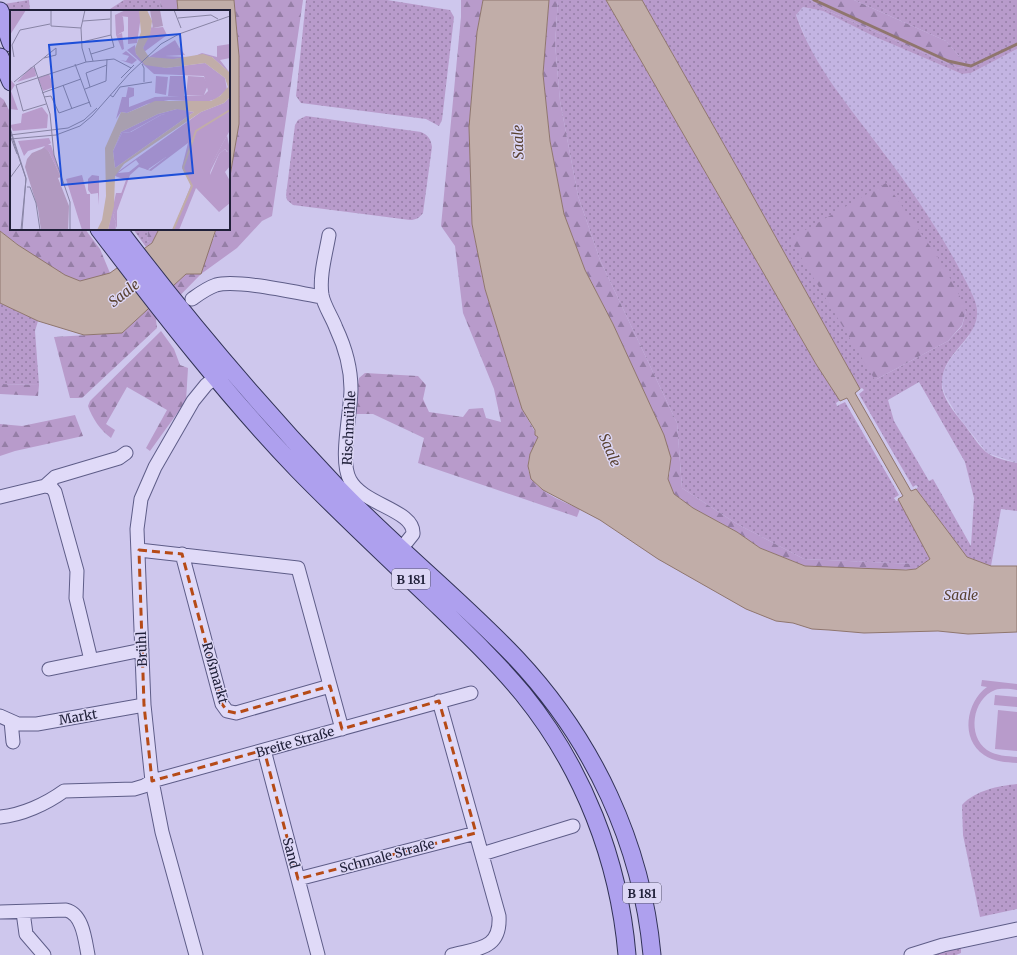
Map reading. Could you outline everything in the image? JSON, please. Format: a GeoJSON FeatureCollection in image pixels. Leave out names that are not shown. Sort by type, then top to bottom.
{"type":"FeatureCollection","features":[{"type":"Feature","properties":{"kind":"main road"},"geometry":{"type":"LineString","coordinates":[[0,11],[10,39]]}},
{"type":"Feature","properties":{"kind":"main road"},"geometry":{"type":"LineString","coordinates":[[0,57],[10,80]]}},
{"type":"Feature","properties":{"kind":"main road","name":"B 181"},"geometry":{"type":"LineString","coordinates":[[112,233],[187,329],[215,378],[247,416],[300,471],[500,666],[542,719],[565,755],[586,796],[605,842],[621,904],[627,955]]}},
{"type":"Feature","properties":{"kind":"main road","name":"B 181"},"geometry":{"type":"LineString","coordinates":[[187,329],[229,367],[337,487],[525,669],[565,718],[585,749],[606,788],[625,833],[642,892],[649,926],[652,955]]}},
{"type":"Feature","properties":{"kind":"street","name":"Rischmühle"},"geometry":{"type":"LineString","coordinates":[[329,234],[323,273],[322,297],[337,330],[349,364],[351,389],[346,455],[347,472],[353,485],[364,496],[405,517],[412,524],[413,534],[401,549]]}},
{"type":"Feature","properties":{"kind":"street"},"geometry":{"type":"LineString","coordinates":[[192,300],[214,286],[225,284],[245,285],[322,297]]}},
{"type":"Feature","properties":{"kind":"street","name":"Brühl"},"geometry":{"type":"LineString","coordinates":[[196,955],[162,832],[152,781],[144,705],[138,515],[141,499],[147,484],[193,401],[215,378],[229,367]]}},
{"type":"Feature","properties":{"kind":"street"},"geometry":{"type":"LineString","coordinates":[[45,486],[55,477],[119,458],[126,453]]}},
{"type":"Feature","properties":{"kind":"street"},"geometry":{"type":"LineString","coordinates":[[0,497],[45,486],[51,487],[55,492],[66,527],[78,578],[76,598],[91,660]]}},
{"type":"Feature","properties":{"kind":"street"},"geometry":{"type":"LineString","coordinates":[[139,550],[298,568],[342,729]]}},
{"type":"Feature","properties":{"kind":"street","name":"Roßmarkt"},"geometry":{"type":"LineString","coordinates":[[182,554],[222,704],[227,711],[236,713],[330,686]]}},
{"type":"Feature","properties":{"kind":"street"},"geometry":{"type":"LineString","coordinates":[[49,669],[142,650]]}},
{"type":"Feature","properties":{"kind":"street","name":"Breite Straße"},"geometry":{"type":"LineString","coordinates":[[152,781],[471,693]]}},
{"type":"Feature","properties":{"kind":"street"},"geometry":{"type":"LineString","coordinates":[[439,702],[499,916],[497,935],[486,946],[452,955]]}},
{"type":"Feature","properties":{"kind":"street","name":"Markt"},"geometry":{"type":"LineString","coordinates":[[6,718],[18,724],[38,724],[144,705]]}},
{"type":"Feature","properties":{"kind":"street","name":"Markt"},"geometry":{"type":"LineString","coordinates":[[6,718],[13,742]]}},
{"type":"Feature","properties":{"kind":"street","name":"Sand"},"geometry":{"type":"LineString","coordinates":[[264,750],[318,955]]}},
{"type":"Feature","properties":{"kind":"street"},"geometry":{"type":"LineString","coordinates":[[6,816],[55,797],[64,791],[134,789],[144,786],[152,781]]}},
{"type":"Feature","properties":{"kind":"street"},"geometry":{"type":"LineString","coordinates":[[482,854],[573,826]]}},
{"type":"Feature","properties":{"kind":"street","name":"Schmale Straße"},"geometry":{"type":"LineString","coordinates":[[298,879],[476,833]]}},
{"type":"Feature","properties":{"kind":"street"},"geometry":{"type":"LineString","coordinates":[[0,912],[66,910],[74,912],[78,918],[88,955]]}},
{"type":"Feature","properties":{"kind":"street"},"geometry":{"type":"LineString","coordinates":[[23,912],[26,934],[44,955]]}},
{"type":"Feature","properties":{"kind":"street"},"geometry":{"type":"LineString","coordinates":[[910,955],[943,945],[1017,929]]}},
{"type":"Feature","properties":{"kind":"highlighted area"},"geometry":{"type":"Polygon","coordinates":[[[139,550],[182,554],[222,704],[227,711],[236,713],[330,686],[342,729],[439,701],[476,833],[298,879],[264,750],[152,781],[144,705],[139,550]]]}},
{"type":"Feature","properties":{"kind":"shaded area"},"geometry":{"type":"Polygon","coordinates":[[[803,7],[823,11],[873,36],[962,74],[971,73],[1017,49],[1017,463],[987,453],[957,415],[945,395],[941,382],[944,370],[951,358],[969,336],[952,257],[884,153],[834,88],[813,56],[796,15],[803,7]]]}},
{"type":"Feature","properties":{"kind":"green space"},"geometry":{"type":"Polygon","coordinates":[[[29,0],[30,10],[10,10],[10,22],[4,4],[29,0]]]}},
{"type":"Feature","properties":{"kind":"green space"},"geometry":{"type":"Polygon","coordinates":[[[124,0],[160,0],[161,10],[109,10],[124,0]]]}},
{"type":"Feature","properties":{"kind":"green space"},"geometry":{"type":"Polygon","coordinates":[[[160,0],[177,0],[178,10],[161,10],[160,0]]]}},
{"type":"Feature","properties":{"kind":"green space"},"geometry":{"type":"Polygon","coordinates":[[[234,0],[303,0],[272,216],[262,221],[237,248],[201,274],[156,320],[157,328],[82,398],[70,398],[54,337],[122,333],[186,274],[214,238],[216,230],[230,230],[230,176],[239,124],[239,56],[234,0]]]}},
{"type":"Feature","properties":{"kind":"green space"},"geometry":{"type":"Polygon","coordinates":[[[306,0],[387,0],[450,10],[454,17],[442,120],[439,126],[426,119],[301,103],[296,96],[306,0]]]}},
{"type":"Feature","properties":{"kind":"green space"},"geometry":{"type":"Polygon","coordinates":[[[461,0],[483,0],[477,32],[469,127],[472,224],[485,289],[522,409],[538,437],[529,458],[529,474],[540,488],[547,493],[580,509],[577,517],[418,463],[424,438],[373,414],[354,414],[359,378],[365,373],[418,376],[426,385],[423,399],[429,412],[463,417],[469,409],[483,408],[486,418],[501,422],[494,389],[463,313],[455,246],[441,226],[461,17],[461,0]]]}},
{"type":"Feature","properties":{"kind":"green space"},"geometry":{"type":"Polygon","coordinates":[[[549,0],[558,0],[555,44],[560,101],[578,196],[600,260],[677,423],[682,488],[737,524],[804,559],[915,564],[916,569],[878,570],[805,566],[760,548],[737,532],[693,508],[674,494],[668,479],[670,472],[664,435],[613,324],[585,270],[564,214],[550,141],[543,74],[549,0]]]}},
{"type":"Feature","properties":{"kind":"green space"},"geometry":{"type":"Polygon","coordinates":[[[558,0],[606,0],[816,364],[840,400],[836,403],[837,406],[845,402],[899,495],[894,498],[896,501],[899,500],[930,559],[916,569],[914,564],[804,559],[737,524],[682,488],[677,423],[600,260],[578,196],[560,101],[555,44],[558,0]]]}},
{"type":"Feature","properties":{"kind":"green space"},"geometry":{"type":"Polygon","coordinates":[[[642,0],[810,0],[826,10],[956,67],[963,68],[965,63],[946,41],[854,0],[1017,0],[1017,49],[971,73],[962,74],[873,36],[823,11],[803,7],[796,15],[813,53],[823,70],[920,203],[954,259],[973,296],[977,309],[976,321],[972,331],[950,359],[945,369],[942,387],[952,409],[983,449],[993,456],[1017,463],[1017,511],[1001,509],[991,566],[967,557],[916,489],[918,487],[916,485],[913,487],[859,394],[864,390],[862,388],[860,389],[642,0]],[[966,311],[875,380],[948,341],[962,326],[966,311]],[[919,382],[888,400],[894,421],[929,481],[933,479],[971,546],[974,498],[965,462],[919,382]]]}},
{"type":"Feature","properties":{"kind":"green space"},"geometry":{"type":"Polygon","coordinates":[[[810,0],[854,0],[946,41],[965,63],[963,68],[956,67],[826,10],[810,0]]]}},
{"type":"Feature","properties":{"kind":"green space"},"geometry":{"type":"Polygon","coordinates":[[[0,97],[4,100],[10,112],[10,230],[86,230],[100,249],[110,273],[88,280],[81,281],[74,279],[52,268],[0,231],[0,97]]]}},
{"type":"Feature","properties":{"kind":"green space"},"geometry":{"type":"Polygon","coordinates":[[[306,116],[421,132],[426,134],[432,147],[422,215],[416,219],[410,220],[293,205],[287,200],[286,195],[295,125],[298,120],[306,116]]]}},
{"type":"Feature","properties":{"kind":"green space"},"geometry":{"type":"Polygon","coordinates":[[[886,183],[937,256],[957,290],[966,311],[962,325],[948,341],[875,380],[790,239],[886,183]]]}},
{"type":"Feature","properties":{"kind":"green space"},"geometry":{"type":"Polygon","coordinates":[[[134,230],[148,230],[147,241],[152,243],[146,247],[134,230]]]}},
{"type":"Feature","properties":{"kind":"green space"},"geometry":{"type":"Polygon","coordinates":[[[148,230],[158,230],[152,243],[147,241],[148,230]]]}},
{"type":"Feature","properties":{"kind":"green space"},"geometry":{"type":"Polygon","coordinates":[[[0,303],[38,321],[35,331],[39,385],[0,384],[0,303]]]}},
{"type":"Feature","properties":{"kind":"green space"},"geometry":{"type":"Polygon","coordinates":[[[161,331],[174,349],[180,365],[188,368],[186,401],[150,451],[146,448],[167,410],[127,387],[106,424],[115,430],[111,438],[97,424],[88,406],[90,401],[161,331]]]}},
{"type":"Feature","properties":{"kind":"green space"},"geometry":{"type":"Polygon","coordinates":[[[0,384],[39,385],[38,396],[0,394],[0,384]]]}},
{"type":"Feature","properties":{"kind":"green space"},"geometry":{"type":"Polygon","coordinates":[[[75,415],[83,436],[15,451],[0,456],[0,424],[22,426],[75,415]]]}},
{"type":"Feature","properties":{"kind":"green space"},"geometry":{"type":"Polygon","coordinates":[[[982,680],[1017,684],[1017,690],[998,689],[987,695],[981,701],[977,709],[975,727],[981,744],[987,750],[998,755],[1017,757],[1017,763],[1000,761],[984,755],[976,748],[971,740],[969,730],[970,711],[974,702],[987,687],[981,686],[982,680]]]}},
{"type":"Feature","properties":{"kind":"green space"},"geometry":{"type":"Polygon","coordinates":[[[995,695],[1017,697],[1017,707],[994,705],[995,695]]]}},
{"type":"Feature","properties":{"kind":"green space"},"geometry":{"type":"Polygon","coordinates":[[[998,710],[1017,712],[1017,751],[995,749],[998,710]]]}},
{"type":"Feature","properties":{"kind":"green space"},"geometry":{"type":"Polygon","coordinates":[[[1017,784],[1017,909],[980,917],[963,835],[962,805],[981,792],[1002,786],[1017,784]]]}},
{"type":"Feature","properties":{"kind":"green space"},"geometry":{"type":"Polygon","coordinates":[[[961,947],[961,953],[956,955],[932,955],[961,947]]]}},
{"type":"Feature","properties":{"kind":"water"},"geometry":{"type":"Polygon","coordinates":[[[177,0],[234,0],[239,56],[239,124],[230,176],[230,10],[178,10],[177,0]]]}},
{"type":"Feature","properties":{"kind":"water","name":"Saale"},"geometry":{"type":"Polygon","coordinates":[[[483,0],[549,0],[543,74],[550,141],[564,214],[585,270],[613,324],[664,435],[671,458],[668,479],[674,494],[693,508],[737,532],[760,548],[805,566],[906,570],[916,569],[930,559],[898,499],[903,496],[847,398],[840,401],[816,364],[606,0],[642,0],[860,389],[855,393],[911,491],[916,489],[967,557],[991,566],[1017,566],[1017,632],[968,634],[938,631],[864,633],[812,629],[793,623],[776,621],[746,609],[658,559],[600,520],[543,490],[531,479],[528,466],[530,454],[538,437],[535,435],[535,430],[522,409],[485,289],[472,224],[469,127],[477,32],[483,0]]]}},
{"type":"Feature","properties":{"kind":"water","name":"Saale"},"geometry":{"type":"Polygon","coordinates":[[[158,230],[216,230],[201,274],[186,274],[122,333],[84,335],[38,321],[0,303],[0,231],[18,245],[65,275],[80,281],[110,273],[152,243],[158,230]]]}},
{"type":"Feature","properties":{"kind":"waterway"},"geometry":{"type":"LineString","coordinates":[[814,0],[948,61],[971,66],[1017,44]]}}]}
